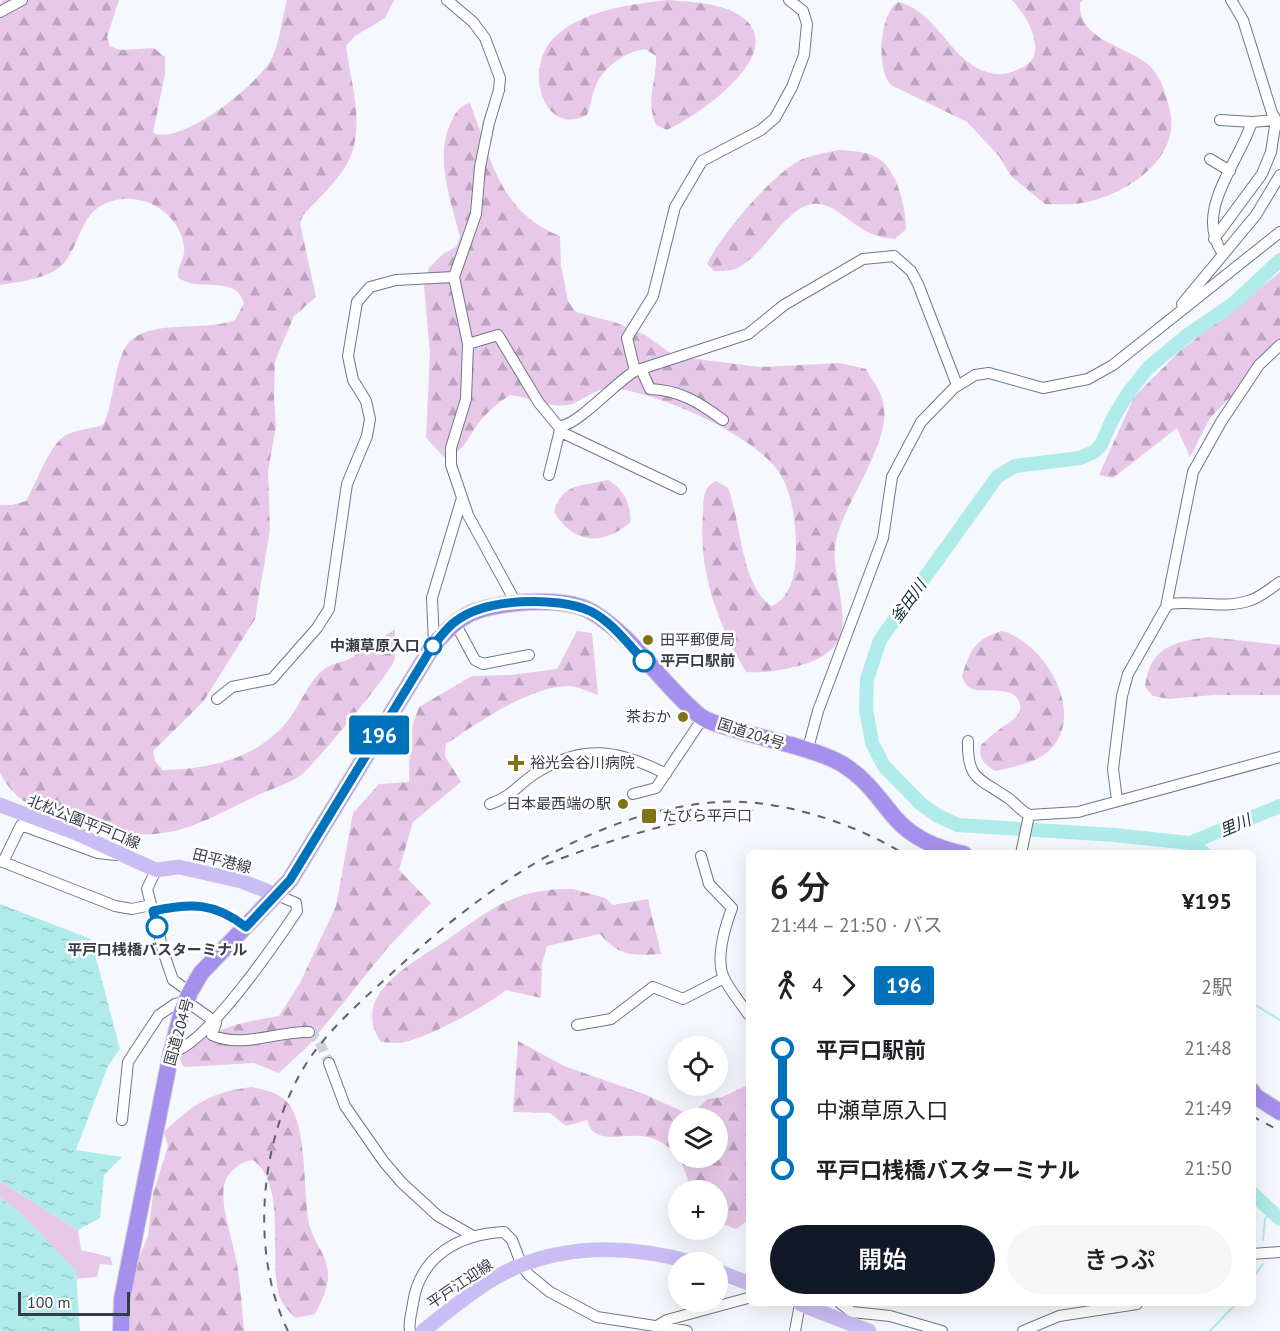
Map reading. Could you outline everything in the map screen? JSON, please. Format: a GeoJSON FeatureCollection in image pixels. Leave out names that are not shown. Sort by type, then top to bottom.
{"type":"FeatureCollection","features":[{"type":"Feature","properties":{"kind":"highway","name":"国道204号"},"geometry":{"type":"LineString","coordinates":[[121,1331],[122,1299],[171,1053],[188,997],[201,973],[290,880],[434,644],[454,621],[480,609],[516,603],[550,603],[591,612],[618,633],[703,718],[840,763],[868,782],[898,821],[927,842],[944,850]]}},
{"type":"Feature","properties":{"kind":"highway"},"geometry":{"type":"LineString","coordinates":[[1256,1097],[1280,1112]]}},
{"type":"Feature","properties":{"kind":"main road","name":"北松公園平戸口線"},"geometry":{"type":"LineString","coordinates":[[0,805],[75,833],[156,870]]}},
{"type":"Feature","properties":{"kind":"main road","name":"田平港線"},"geometry":{"type":"LineString","coordinates":[[156,870],[179,867],[242,881],[277,895]]}},
{"type":"Feature","properties":{"kind":"main road","name":"平戸江迎線"},"geometry":{"type":"LineString","coordinates":[[423,1331],[480,1288],[522,1266],[552,1256],[606,1248],[668,1255]]}},
{"type":"Feature","properties":{"kind":"main road"},"geometry":{"type":"LineString","coordinates":[[728,1275],[746,1282]]}},
{"type":"Feature","properties":{"kind":"main road"},"geometry":{"type":"LineString","coordinates":[[805,1306],[869,1331]]}},
{"type":"Feature","properties":{"kind":"street"},"geometry":{"type":"LineString","coordinates":[[0,12],[22,0]]}},
{"type":"Feature","properties":{"kind":"street"},"geometry":{"type":"LineString","coordinates":[[447,0],[473,22],[485,38],[500,78],[500,90],[489,123],[480,168],[476,213],[454,278],[468,344],[466,399],[451,448],[451,465],[480,541],[516,603]]}},
{"type":"Feature","properties":{"kind":"street"},"geometry":{"type":"LineString","coordinates":[[723,420],[684,395],[650,388],[638,370],[627,338],[653,296],[675,207],[702,161],[761,130],[775,118],[792,87],[804,55],[807,24],[803,11],[791,0]]}},
{"type":"Feature","properties":{"kind":"street"},"geometry":{"type":"LineString","coordinates":[[1214,239],[1262,174],[1271,152],[1278,123],[1272,113],[1244,20],[1231,0]]}},
{"type":"Feature","properties":{"kind":"street"},"geometry":{"type":"LineString","coordinates":[[1220,120],[1278,123]]}},
{"type":"Feature","properties":{"kind":"street"},"geometry":{"type":"LineString","coordinates":[[1223,254],[1214,239],[1211,217],[1214,202],[1252,122]]}},
{"type":"Feature","properties":{"kind":"street"},"geometry":{"type":"LineString","coordinates":[[1210,159],[1230,171]]}},
{"type":"Feature","properties":{"kind":"street"},"geometry":{"type":"LineString","coordinates":[[1168,321],[1256,215],[1280,175]]}},
{"type":"Feature","properties":{"kind":"street"},"geometry":{"type":"LineString","coordinates":[[807,752],[818,711],[883,537],[892,477],[921,422],[957,385],[975,375],[989,373],[1043,388],[1088,379],[1113,364],[1280,232]]}},
{"type":"Feature","properties":{"kind":"street"},"geometry":{"type":"LineString","coordinates":[[549,475],[561,429],[586,411],[618,381],[638,370],[748,334],[784,305],[863,259],[894,256],[911,271],[957,385]]}},
{"type":"Feature","properties":{"kind":"street"},"geometry":{"type":"LineString","coordinates":[[217,699],[232,687],[272,679],[317,628],[329,609],[347,484],[367,436],[370,419],[366,401],[353,380],[348,356],[357,302],[370,286],[396,280],[454,278]]}},
{"type":"Feature","properties":{"kind":"street"},"geometry":{"type":"LineString","coordinates":[[468,344],[498,335],[539,403],[561,429],[681,489]]}},
{"type":"Feature","properties":{"kind":"street"},"geometry":{"type":"LineString","coordinates":[[1117,800],[1113,769],[1122,696],[1128,674],[1166,607],[1193,472],[1221,422],[1259,365],[1280,345]]}},
{"type":"Feature","properties":{"kind":"street"},"geometry":{"type":"LineString","coordinates":[[434,644],[432,598],[462,498]]}},
{"type":"Feature","properties":{"kind":"street"},"geometry":{"type":"LineString","coordinates":[[1166,607],[1169,604],[1180,602],[1219,604],[1252,600],[1280,582]]}},
{"type":"Feature","properties":{"kind":"street"},"geometry":{"type":"LineString","coordinates":[[454,621],[475,660],[483,664],[529,655]]}},
{"type":"Feature","properties":{"kind":"street"},"geometry":{"type":"LineString","coordinates":[[633,794],[656,788],[703,718]]}},
{"type":"Feature","properties":{"kind":"street"},"geometry":{"type":"LineString","coordinates":[[968,741],[968,756],[977,780],[1010,799],[1028,818],[1078,812],[1280,757]]}},
{"type":"Feature","properties":{"kind":"street"},"geometry":{"type":"LineString","coordinates":[[490,804],[508,797],[535,774],[574,754],[606,753],[627,758],[666,774]]}},
{"type":"Feature","properties":{"kind":"street"},"geometry":{"type":"LineString","coordinates":[[1023,850],[1028,818]]}},
{"type":"Feature","properties":{"kind":"street"},"geometry":{"type":"LineString","coordinates":[[123,856],[98,853],[21,825],[2,861],[116,906],[132,909],[186,904],[220,910],[246,927]]}},
{"type":"Feature","properties":{"kind":"street"},"geometry":{"type":"LineString","coordinates":[[701,856],[709,884],[732,908],[727,922],[721,964],[724,978],[746,1011]]}},
{"type":"Feature","properties":{"kind":"street"},"geometry":{"type":"LineString","coordinates":[[156,870],[147,889],[170,973],[188,997],[216,1023],[212,1035],[221,1040],[244,1040],[278,1033],[309,1032]]}},
{"type":"Feature","properties":{"kind":"street"},"geometry":{"type":"LineString","coordinates":[[171,1053],[181,1050],[214,1021],[297,911],[296,903],[277,895]]}},
{"type":"Feature","properties":{"kind":"street"},"geometry":{"type":"LineString","coordinates":[[577,1025],[611,1019],[653,987],[683,999],[724,978]]}},
{"type":"Feature","properties":{"kind":"street"},"geometry":{"type":"LineString","coordinates":[[122,1120],[128,1062],[159,1015],[188,997]]}},
{"type":"Feature","properties":{"kind":"street"},"geometry":{"type":"LineString","coordinates":[[329,1063],[345,1106],[384,1162],[402,1183],[438,1216],[473,1236]]}},
{"type":"Feature","properties":{"kind":"street"},"geometry":{"type":"LineString","coordinates":[[410,1331],[415,1287],[436,1254],[449,1245],[466,1241],[473,1236],[504,1232],[512,1240],[522,1266],[529,1275],[550,1292],[597,1317],[687,1331]]}},
{"type":"Feature","properties":{"kind":"street"},"geometry":{"type":"LineString","coordinates":[[1256,1254],[1280,1252]]}},
{"type":"Feature","properties":{"kind":"street"},"geometry":{"type":"LineString","coordinates":[[657,1326],[667,1320],[746,1299]]}},
{"type":"Feature","properties":{"kind":"street"},"geometry":{"type":"LineString","coordinates":[[795,1331],[800,1306]]}},
{"type":"Feature","properties":{"kind":"street"},"geometry":{"type":"LineString","coordinates":[[844,1306],[852,1312],[890,1317],[942,1331]]}},
{"type":"Feature","properties":{"kind":"street"},"geometry":{"type":"LineString","coordinates":[[1023,1331],[1059,1316],[1124,1306]]}},
{"type":"Feature","properties":{"kind":"green space"},"geometry":{"type":"Polygon","coordinates":[[[3,0],[119,0],[107,37],[110,46],[120,50],[154,48],[165,57],[165,74],[153,133],[166,135],[200,122],[252,83],[275,51],[287,0],[394,0],[385,18],[355,36],[346,46],[356,109],[355,140],[344,169],[303,215],[300,223],[316,297],[294,316],[275,361],[276,426],[268,471],[270,530],[255,619],[203,702],[153,751],[155,761],[163,770],[181,769],[217,764],[249,752],[278,732],[324,669],[349,659],[395,629],[394,661],[350,720],[300,776],[211,818],[175,831],[126,834],[68,820],[28,804],[13,792],[0,773],[0,505],[12,505],[26,501],[47,458],[62,438],[76,431],[103,425],[110,406],[121,357],[134,338],[160,329],[222,324],[235,320],[244,303],[233,289],[224,286],[195,284],[178,277],[184,247],[173,221],[164,211],[152,204],[126,199],[112,201],[92,213],[68,257],[54,271],[35,279],[0,285],[0,4],[3,0]]]}},
{"type":"Feature","properties":{"kind":"green space"},"geometry":{"type":"Polygon","coordinates":[[[667,0],[699,3],[730,10],[747,21],[755,36],[754,52],[745,68],[715,100],[667,130],[656,125],[651,99],[656,56],[645,49],[624,56],[601,76],[595,87],[587,115],[571,120],[558,117],[548,108],[539,79],[541,62],[547,47],[558,34],[596,14],[624,6],[667,0]]]}},
{"type":"Feature","properties":{"kind":"green space"},"geometry":{"type":"Polygon","coordinates":[[[1012,0],[1083,0],[1080,3],[1081,16],[1087,26],[1105,41],[1150,66],[1157,75],[1169,107],[1171,125],[1168,143],[1147,172],[1132,183],[1099,199],[1082,203],[1045,204],[1011,176],[999,156],[967,122],[891,85],[886,78],[882,55],[883,30],[892,8],[898,2],[913,8],[925,17],[957,52],[981,70],[1003,74],[1029,63],[1034,55],[1034,36],[1024,16],[1012,0]]]}},
{"type":"Feature","properties":{"kind":"green space"},"geometry":{"type":"Polygon","coordinates":[[[470,103],[492,163],[510,198],[539,226],[560,236],[561,265],[568,301],[576,312],[617,323],[645,335],[672,354],[697,359],[760,367],[840,363],[866,369],[880,393],[884,410],[883,429],[839,529],[835,557],[842,605],[842,628],[834,647],[824,655],[798,666],[746,672],[726,634],[712,596],[704,555],[703,503],[708,487],[716,481],[728,488],[748,569],[762,597],[772,606],[785,596],[789,589],[794,573],[796,547],[790,498],[779,472],[766,457],[727,430],[680,407],[634,392],[608,388],[562,406],[511,395],[484,416],[458,452],[445,458],[426,438],[430,353],[424,287],[429,268],[443,254],[456,247],[460,237],[446,179],[444,150],[451,122],[460,108],[470,103]]]}},
{"type":"Feature","properties":{"kind":"green space"},"geometry":{"type":"Polygon","coordinates":[[[839,150],[871,155],[883,162],[890,170],[899,189],[906,220],[906,229],[895,239],[869,233],[832,208],[813,204],[802,207],[792,214],[743,265],[732,270],[714,271],[707,264],[723,238],[746,209],[784,171],[805,158],[839,150]]]}},
{"type":"Feature","properties":{"kind":"green space"},"geometry":{"type":"Polygon","coordinates":[[[1280,272],[1280,346],[1210,418],[1190,457],[1177,428],[1113,478],[1099,475],[1134,397],[1180,351],[1280,272]]]}},
{"type":"Feature","properties":{"kind":"green space"},"geometry":{"type":"Polygon","coordinates":[[[608,480],[622,492],[630,510],[630,523],[609,535],[598,538],[579,536],[562,523],[554,512],[558,503],[562,496],[574,487],[608,480]]]}},
{"type":"Feature","properties":{"kind":"green space"},"geometry":{"type":"Polygon","coordinates":[[[577,631],[592,633],[598,695],[571,686],[540,691],[506,706],[446,744],[445,756],[461,782],[413,822],[399,870],[431,903],[390,945],[309,1045],[279,1073],[254,1063],[184,1067],[179,1058],[214,1033],[225,1028],[279,1016],[300,983],[336,906],[353,813],[379,784],[409,782],[410,732],[419,707],[472,676],[511,675],[557,669],[577,631]]]}},
{"type":"Feature","properties":{"kind":"green space"},"geometry":{"type":"Polygon","coordinates":[[[1002,631],[1018,638],[1045,663],[1062,698],[1064,716],[1061,733],[1045,754],[1024,764],[995,771],[983,761],[980,754],[981,745],[1014,718],[1020,711],[1020,705],[1013,694],[970,688],[962,676],[975,647],[985,638],[1002,631]]]}},
{"type":"Feature","properties":{"kind":"green space"},"geometry":{"type":"Polygon","coordinates":[[[1209,637],[1280,645],[1280,695],[1214,695],[1169,699],[1153,696],[1145,687],[1152,663],[1158,655],[1174,644],[1209,637]]]}},
{"type":"Feature","properties":{"kind":"green space"},"geometry":{"type":"Polygon","coordinates":[[[573,889],[605,898],[613,905],[648,899],[661,954],[642,955],[620,951],[600,934],[547,946],[542,964],[541,998],[506,990],[470,1013],[425,1035],[400,1043],[381,1042],[373,1025],[373,1009],[379,994],[403,969],[499,905],[538,891],[573,889]]]}},
{"type":"Feature","properties":{"kind":"green space"},"geometry":{"type":"Polygon","coordinates":[[[518,1041],[564,1066],[644,1094],[675,1108],[668,1108],[668,1147],[654,1139],[642,1136],[602,1136],[593,1131],[587,1120],[566,1126],[550,1113],[513,1112],[518,1041]]]}},
{"type":"Feature","properties":{"kind":"green space"},"geometry":{"type":"Polygon","coordinates":[[[746,1086],[746,1222],[736,1229],[728,1226],[728,1180],[688,1180],[684,1168],[728,1168],[728,1108],[698,1108],[708,1099],[728,1096],[746,1086]]]}},
{"type":"Feature","properties":{"kind":"green space"},"geometry":{"type":"Polygon","coordinates":[[[252,1087],[279,1095],[293,1111],[298,1126],[302,1142],[310,1227],[324,1256],[327,1268],[328,1280],[315,1314],[295,1318],[280,1298],[276,1279],[274,1204],[264,1172],[253,1160],[240,1164],[233,1170],[225,1182],[223,1191],[225,1213],[238,1270],[244,1331],[126,1331],[133,1272],[148,1236],[153,1194],[168,1146],[164,1132],[184,1114],[204,1101],[225,1092],[252,1087]]]}},
{"type":"Feature","properties":{"kind":"green space"},"geometry":{"type":"Polygon","coordinates":[[[0,1181],[78,1230],[81,1250],[110,1257],[113,1265],[100,1264],[97,1277],[75,1279],[75,1271],[22,1215],[0,1197],[0,1181]]]}},
{"type":"Feature","properties":{"kind":"water"},"geometry":{"type":"Polygon","coordinates":[[[0,904],[91,939],[120,1049],[108,1066],[76,1150],[122,1157],[104,1175],[100,1218],[78,1230],[0,1181],[0,904]]]}},
{"type":"Feature","properties":{"kind":"water"},"geometry":{"type":"Polygon","coordinates":[[[0,1197],[22,1215],[76,1271],[80,1331],[0,1331],[0,1197]]]}},
{"type":"Feature","properties":{"kind":"waterway","name":"釜田川"},"geometry":{"type":"LineString","coordinates":[[1200,850],[1190,843],[1114,835],[958,825],[938,816],[921,804],[884,766],[872,743],[866,709],[867,679],[880,640],[997,477],[1015,466],[1080,458],[1094,452],[1101,445],[1113,418],[1129,392],[1149,367],[1189,334],[1233,304],[1280,260]]}},
{"type":"Feature","properties":{"kind":"waterway","name":"里川"},"geometry":{"type":"LineString","coordinates":[[1190,843],[1280,806]]}},
{"type":"Feature","properties":{"kind":"waterway"},"geometry":{"type":"LineString","coordinates":[[1256,1005],[1280,1020]]}},
{"type":"Feature","properties":{"kind":"waterway","name":"釜田川"},"geometry":{"type":"LineString","coordinates":[[1256,1197],[1280,1219]]}},
{"type":"Feature","properties":{"kind":"waterway"},"geometry":{"type":"LineString","coordinates":[[1263,1240],[1265,1219],[1270,1211]]}},
{"type":"Feature","properties":{"kind":"waterway"},"geometry":{"type":"LineString","coordinates":[[1256,1274],[1263,1264]]}},
{"type":"Feature","properties":{"kind":"waterway"},"geometry":{"type":"LineString","coordinates":[[1210,1331],[1234,1306]]}},
{"type":"Feature","properties":{"kind":"tunnel"},"geometry":{"type":"LineString","coordinates":[[309,1032],[319,1041],[329,1063]]}},
{"type":"Feature","properties":{"kind":"railway"},"geometry":{"type":"LineString","coordinates":[[288,1331],[275,1299],[264,1228],[271,1153],[294,1085],[312,1055],[339,1023],[462,913],[501,885],[582,838],[626,821],[671,809],[718,802],[765,804],[815,815],[862,832],[897,850]]}},
{"type":"Feature","properties":{"kind":"railway"},"geometry":{"type":"LineString","coordinates":[[546,864],[648,830],[726,813],[753,810]]}},
{"type":"Feature","properties":{"kind":"railway"},"geometry":{"type":"LineString","coordinates":[[1256,1118],[1280,1131]]}},
{"type":"Feature","properties":{"kind":"bus line","name":"196"},"geometry":{"type":"LineString","coordinates":[[157,927],[153,911],[186,904],[220,910],[246,927],[262,911],[290,880],[434,644],[454,621],[480,609],[499,605],[533,601],[570,605],[591,612],[618,633],[644,661]]}},
{"type":"Feature","properties":{"kind":"place","name":"田平郵便局"},"geometry":{"type":"Point","coordinates":[648,640]}},
{"type":"Feature","properties":{"kind":"place","name":"中瀬草原入口"},"geometry":{"type":"Point","coordinates":[433,646]}},
{"type":"Feature","properties":{"kind":"place","name":"平戸口駅前"},"geometry":{"type":"Point","coordinates":[644,661]}},
{"type":"Feature","properties":{"kind":"place","name":"茶おか"},"geometry":{"type":"Point","coordinates":[683,717]}},
{"type":"Feature","properties":{"kind":"place","name":"裕光会谷川病院"},"geometry":{"type":"Point","coordinates":[516,763]}},
{"type":"Feature","properties":{"kind":"place","name":"日本最西端の駅"},"geometry":{"type":"Point","coordinates":[623,804]}},
{"type":"Feature","properties":{"kind":"place","name":"たびら平戸口"},"geometry":{"type":"Point","coordinates":[649,816]}},
{"type":"Feature","properties":{"kind":"place","name":"平戸口桟橋バスターミナル"},"geometry":{"type":"Point","coordinates":[157,927]}}]}
